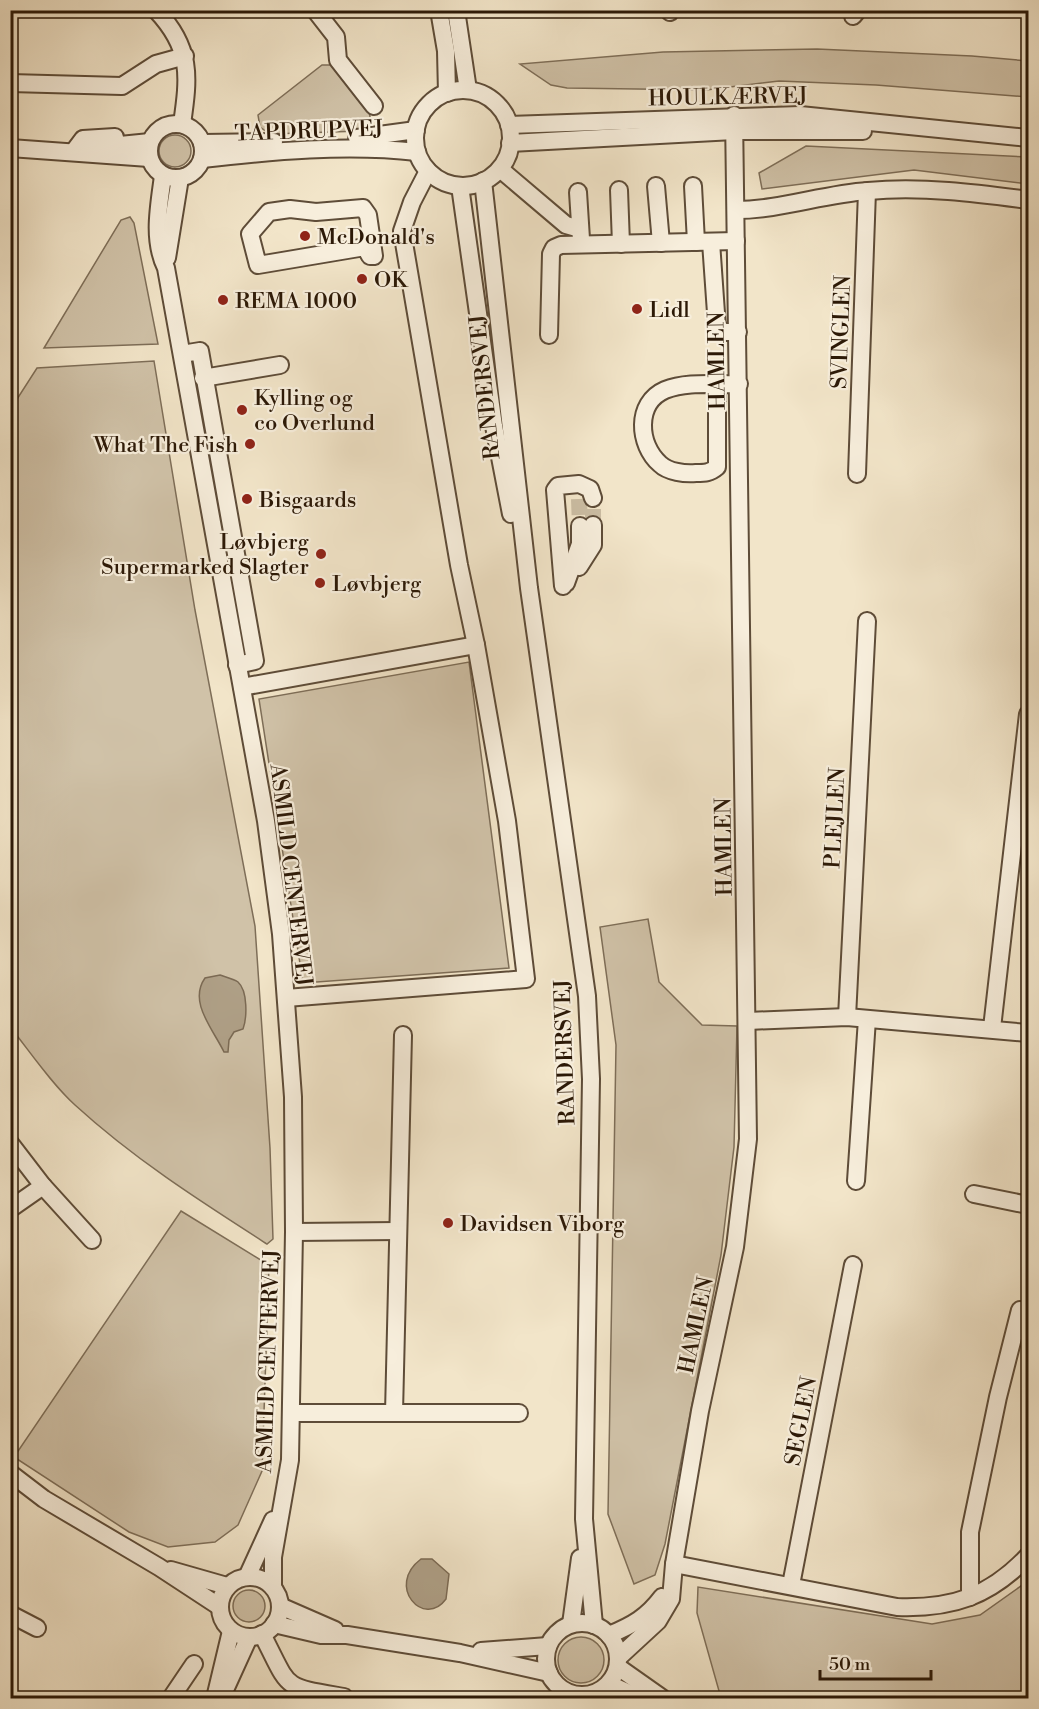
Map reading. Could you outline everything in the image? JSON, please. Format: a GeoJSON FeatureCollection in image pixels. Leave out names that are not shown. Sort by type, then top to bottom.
{"type":"FeatureCollection","features":[{"type":"Feature","properties":{"kind":"street"},"geometry":{"type":"LineString","coordinates":[[156,10],[177,36],[185,56],[188,89],[182,124]]}},
{"type":"Feature","properties":{"kind":"street"},"geometry":{"type":"LineString","coordinates":[[315,10],[336,37],[338,60],[374,106]]}},
{"type":"Feature","properties":{"kind":"street"},"geometry":{"type":"LineString","coordinates":[[439,10],[446,51],[447,93]]}},
{"type":"Feature","properties":{"kind":"street"},"geometry":{"type":"LineString","coordinates":[[456,10],[468,90]]}},
{"type":"Feature","properties":{"kind":"street"},"geometry":{"type":"LineString","coordinates":[[10,83],[122,86],[156,64],[185,56]]}},
{"type":"Feature","properties":{"kind":"street"},"geometry":{"type":"LineString","coordinates":[[468,90],[494,102],[503,112],[509,125],[510,143],[500,169],[483,181],[460,186],[433,175],[417,152],[416,130],[426,107],[447,93],[468,90]]}},
{"type":"Feature","properties":{"kind":"street","name":"HOULKÆRVEJ"},"geometry":{"type":"LineString","coordinates":[[510,143],[734,123]]}},
{"type":"Feature","properties":{"kind":"street","name":"HOULKÆRVEJ"},"geometry":{"type":"LineString","coordinates":[[509,125],[734,123],[948,131],[1029,138]]}},
{"type":"Feature","properties":{"kind":"street","name":"HAMLEN"},"geometry":{"type":"LineString","coordinates":[[618,1662],[658,1621],[671,1599],[700,1411],[735,1247],[748,1139],[734,123]]}},
{"type":"Feature","properties":{"kind":"street"},"geometry":{"type":"LineString","coordinates":[[10,148],[74,151],[144,148],[159,129],[182,124],[194,131],[202,151],[194,172],[172,177],[154,169],[144,148]]}},
{"type":"Feature","properties":{"kind":"street","name":"TAPDRUPVEJ"},"geometry":{"type":"LineString","coordinates":[[202,151],[354,138],[416,130]]}},
{"type":"Feature","properties":{"kind":"street","name":"TAPDRUPVEJ"},"geometry":{"type":"LineString","coordinates":[[202,151],[256,153],[357,148],[417,152]]}},
{"type":"Feature","properties":{"kind":"street"},"geometry":{"type":"LineString","coordinates":[[500,169],[581,237],[621,244],[736,241]]}},
{"type":"Feature","properties":{"kind":"street"},"geometry":{"type":"LineString","coordinates":[[286,998],[526,979],[507,821],[477,645],[459,564],[402,231],[412,202],[433,175]]}},
{"type":"Feature","properties":{"kind":"street","name":"ASMILD CENTERVEJ"},"geometry":{"type":"LineString","coordinates":[[172,177],[158,234],[160,256],[166,268],[266,821],[281,934],[286,998],[293,1097],[294,1232],[290,1460],[273,1557],[273,1587]]}},
{"type":"Feature","properties":{"kind":"street","name":"RANDERSVEJ"},"geometry":{"type":"LineString","coordinates":[[483,181],[529,588],[587,996],[591,1079],[584,1519],[571,1624]]}},
{"type":"Feature","properties":{"kind":"street","name":"RANDERSVEJ"},"geometry":{"type":"LineString","coordinates":[[460,186],[496,439],[529,588]]}},
{"type":"Feature","properties":{"kind":"street"},"geometry":{"type":"LineString","coordinates":[[656,186],[661,243]]}},
{"type":"Feature","properties":{"kind":"street"},"geometry":{"type":"LineString","coordinates":[[693,186],[717,327],[724,332],[738,332]]}},
{"type":"Feature","properties":{"kind":"street"},"geometry":{"type":"LineString","coordinates":[[619,190],[621,244]]}},
{"type":"Feature","properties":{"kind":"street"},"geometry":{"type":"LineString","coordinates":[[736,210],[756,210],[867,191],[918,190],[1029,200]]}},
{"type":"Feature","properties":{"kind":"street","name":"SVINGLEN"},"geometry":{"type":"LineString","coordinates":[[857,474],[867,191]]}},
{"type":"Feature","properties":{"kind":"street"},"geometry":{"type":"LineString","coordinates":[[578,192],[581,237]]}},
{"type":"Feature","properties":{"kind":"street"},"geometry":{"type":"LineString","coordinates":[[363,208],[368,215],[372,256],[365,247],[258,265],[250,234],[269,212],[290,209],[316,212],[363,208]]}},
{"type":"Feature","properties":{"kind":"street"},"geometry":{"type":"LineString","coordinates":[[549,335],[551,254],[554,248],[581,237]]}},
{"type":"Feature","properties":{"kind":"street"},"geometry":{"type":"LineString","coordinates":[[182,354],[200,351],[255,661],[237,665]]}},
{"type":"Feature","properties":{"kind":"street"},"geometry":{"type":"LineString","coordinates":[[203,378],[280,365]]}},
{"type":"Feature","properties":{"kind":"street"},"geometry":{"type":"LineString","coordinates":[[717,385],[717,467],[710,473],[690,473],[660,465],[645,444],[642,424],[645,408],[653,397],[666,390],[687,386],[739,384]]}},
{"type":"Feature","properties":{"kind":"street"},"geometry":{"type":"LineString","coordinates":[[194,420],[210,416]]}},
{"type":"Feature","properties":{"kind":"street"},"geometry":{"type":"LineString","coordinates":[[584,494],[558,486],[555,490],[568,582],[586,525]]}},
{"type":"Feature","properties":{"kind":"street","name":"PLEJLEN"},"geometry":{"type":"LineString","coordinates":[[847,1017],[867,621]]}},
{"type":"Feature","properties":{"kind":"street"},"geometry":{"type":"LineString","coordinates":[[242,687],[477,645]]}},
{"type":"Feature","properties":{"kind":"street"},"geometry":{"type":"LineString","coordinates":[[992,1028],[1029,714]]}},
{"type":"Feature","properties":{"kind":"street"},"geometry":{"type":"LineString","coordinates":[[748,1021],[847,1017],[1029,1033]]}},
{"type":"Feature","properties":{"kind":"street"},"geometry":{"type":"LineString","coordinates":[[856,1181],[867,1019]]}},
{"type":"Feature","properties":{"kind":"street"},"geometry":{"type":"LineString","coordinates":[[394,1413],[403,1035]]}},
{"type":"Feature","properties":{"kind":"street"},"geometry":{"type":"LineString","coordinates":[[10,1143],[43,1186],[92,1240]]}},
{"type":"Feature","properties":{"kind":"street"},"geometry":{"type":"LineString","coordinates":[[10,1209],[43,1186]]}},
{"type":"Feature","properties":{"kind":"street"},"geometry":{"type":"LineString","coordinates":[[974,1194],[1029,1206]]}},
{"type":"Feature","properties":{"kind":"street"},"geometry":{"type":"LineString","coordinates":[[294,1232],[398,1231]]}},
{"type":"Feature","properties":{"kind":"street","name":"SEGLEN"},"geometry":{"type":"LineString","coordinates":[[791,1585],[853,1265]]}},
{"type":"Feature","properties":{"kind":"street"},"geometry":{"type":"LineString","coordinates":[[970,1597],[970,1532],[998,1397],[1020,1310]]}},
{"type":"Feature","properties":{"kind":"street"},"geometry":{"type":"LineString","coordinates":[[291,1413],[519,1413]]}},
{"type":"Feature","properties":{"kind":"street"},"geometry":{"type":"LineString","coordinates":[[10,1473],[44,1499],[159,1567],[220,1607]]}},
{"type":"Feature","properties":{"kind":"street","name":"ASMILD CENTERVEJ"},"geometry":{"type":"LineString","coordinates":[[247,1576],[284,1494]]}},
{"type":"Feature","properties":{"kind":"street","name":"RANDERSVEJ"},"geometry":{"type":"LineString","coordinates":[[584,1519],[594,1625]]}},
{"type":"Feature","properties":{"kind":"street"},"geometry":{"type":"LineString","coordinates":[[674,1568],[791,1585],[897,1607],[925,1608],[970,1597],[992,1588],[1029,1556]]}},
{"type":"Feature","properties":{"kind":"street"},"geometry":{"type":"LineString","coordinates":[[159,1567],[227,1586],[247,1576],[265,1581],[273,1587],[280,1606],[347,1635]]}},
{"type":"Feature","properties":{"kind":"street","name":"HAMLEN"},"geometry":{"type":"LineString","coordinates":[[609,1635],[636,1624],[649,1614],[663,1596],[674,1568]]}},
{"type":"Feature","properties":{"kind":"street"},"geometry":{"type":"LineString","coordinates":[[227,1586],[220,1607],[225,1624],[231,1630],[347,1635],[459,1653],[549,1673]]}},
{"type":"Feature","properties":{"kind":"street"},"geometry":{"type":"LineString","coordinates":[[221,1698],[280,1606]]}},
{"type":"Feature","properties":{"kind":"street"},"geometry":{"type":"LineString","coordinates":[[10,1614],[37,1628]]}},
{"type":"Feature","properties":{"kind":"street"},"geometry":{"type":"LineString","coordinates":[[618,1662],[609,1684],[593,1696],[571,1696],[557,1686],[546,1664],[548,1647],[554,1637],[571,1624],[594,1625],[609,1635],[618,1662],[662,1698]]}},
{"type":"Feature","properties":{"kind":"street"},"geometry":{"type":"LineString","coordinates":[[215,1698],[231,1630]]}},
{"type":"Feature","properties":{"kind":"street"},"geometry":{"type":"LineString","coordinates":[[262,1632],[282,1678],[291,1686],[344,1696]]}},
{"type":"Feature","properties":{"kind":"street"},"geometry":{"type":"LineString","coordinates":[[459,1653],[548,1647]]}},
{"type":"Feature","properties":{"kind":"street"},"geometry":{"type":"LineString","coordinates":[[171,1698],[194,1664]]}},
{"type":"Feature","properties":{"kind":"street"},"geometry":{"type":"LineString","coordinates":[[609,1684],[640,1698]]}},
{"type":"Feature","properties":{"kind":"shaded area"},"geometry":{"type":"Polygon","coordinates":[[[817,49],[972,56],[1028,61],[1028,97],[876,85],[779,81],[706,90],[567,88],[551,85],[520,64],[663,52],[817,49]]]}},
{"type":"Feature","properties":{"kind":"shaded area"},"geometry":{"type":"Polygon","coordinates":[[[322,65],[331,65],[369,110],[371,124],[361,131],[270,134],[260,127],[258,115],[322,65]]]}},
{"type":"Feature","properties":{"kind":"shaded area"},"geometry":{"type":"Polygon","coordinates":[[[175,135],[186,140],[191,151],[186,162],[175,167],[164,162],[159,151],[164,140],[175,135]]]}},
{"type":"Feature","properties":{"kind":"shaded area"},"geometry":{"type":"Polygon","coordinates":[[[806,146],[1028,157],[1028,184],[914,170],[762,189],[759,173],[806,146]]]}},
{"type":"Feature","properties":{"kind":"shaded area"},"geometry":{"type":"Polygon","coordinates":[[[130,217],[134,223],[158,344],[44,348],[121,220],[130,217]]]}},
{"type":"Feature","properties":{"kind":"shaded area"},"geometry":{"type":"Polygon","coordinates":[[[154,361],[195,610],[255,926],[270,1148],[273,1239],[267,1244],[168,1179],[97,1125],[58,1087],[11,1028],[10,410],[37,368],[154,361]]]}},
{"type":"Feature","properties":{"kind":"shaded area"},"geometry":{"type":"Polygon","coordinates":[[[469,662],[509,968],[303,983],[259,699],[469,662]]]}},
{"type":"Feature","properties":{"kind":"shaded area"},"geometry":{"type":"Polygon","coordinates":[[[648,919],[659,982],[702,1025],[737,1026],[734,1147],[721,1255],[665,1544],[655,1575],[634,1584],[608,1514],[616,1045],[600,927],[648,919]]]}},
{"type":"Feature","properties":{"kind":"shaded area"},"geometry":{"type":"Polygon","coordinates":[[[220,975],[238,982],[244,992],[246,1005],[243,1029],[234,1032],[229,1040],[228,1052],[224,1052],[209,1025],[199,996],[200,987],[205,978],[220,975]]]}},
{"type":"Feature","properties":{"kind":"shaded area"},"geometry":{"type":"Polygon","coordinates":[[[181,1211],[269,1265],[262,1471],[238,1525],[215,1542],[168,1547],[129,1532],[14,1457],[181,1211]]]}},
{"type":"Feature","properties":{"kind":"shaded area"},"geometry":{"type":"Polygon","coordinates":[[[421,1559],[432,1559],[449,1574],[446,1599],[437,1607],[428,1609],[419,1607],[407,1591],[407,1581],[411,1570],[421,1559]]]}},
{"type":"Feature","properties":{"kind":"shaded area"},"geometry":{"type":"Polygon","coordinates":[[[1028,1581],[1028,1698],[721,1698],[697,1613],[698,1587],[932,1624],[980,1615],[1028,1581]]]}},
{"type":"Feature","properties":{"kind":"shaded area"},"geometry":{"type":"Polygon","coordinates":[[[249,1590],[261,1594],[265,1606],[261,1618],[249,1622],[237,1618],[233,1606],[237,1594],[249,1590]]]}},
{"type":"Feature","properties":{"kind":"shaded area"},"geometry":{"type":"Polygon","coordinates":[[[581,1637],[597,1644],[604,1660],[597,1676],[581,1683],[565,1676],[558,1660],[565,1644],[581,1637]]]}},
{"type":"Feature","properties":{"kind":"tunnel"},"geometry":{"type":"LineString","coordinates":[[593,498],[593,525]]}},
{"type":"Feature","properties":{"kind":"tunnel"},"geometry":{"type":"LineString","coordinates":[[579,499],[580,526]]}},
{"type":"Feature","properties":{"kind":"place","name":"McDonald's"},"geometry":{"type":"Point","coordinates":[305,236]}},
{"type":"Feature","properties":{"kind":"place","name":"OK"},"geometry":{"type":"Point","coordinates":[362,279]}},
{"type":"Feature","properties":{"kind":"place","name":"REMA 1000"},"geometry":{"type":"Point","coordinates":[223,300]}},
{"type":"Feature","properties":{"kind":"place","name":"Lidl"},"geometry":{"type":"Point","coordinates":[637,309]}},
{"type":"Feature","properties":{"kind":"place","name":"Kylling og co Overlund"},"geometry":{"type":"Point","coordinates":[242,410]}},
{"type":"Feature","properties":{"kind":"place","name":"What The Fish"},"geometry":{"type":"Point","coordinates":[250,444]}},
{"type":"Feature","properties":{"kind":"place","name":"Bisgaards"},"geometry":{"type":"Point","coordinates":[247,499]}},
{"type":"Feature","properties":{"kind":"place","name":"Løvbjerg Supermarked Slagter"},"geometry":{"type":"Point","coordinates":[321,554]}},
{"type":"Feature","properties":{"kind":"place","name":"Løvbjerg"},"geometry":{"type":"Point","coordinates":[320,583]}},
{"type":"Feature","properties":{"kind":"place","name":"Davidsen Viborg"},"geometry":{"type":"Point","coordinates":[448,1223]}}]}
